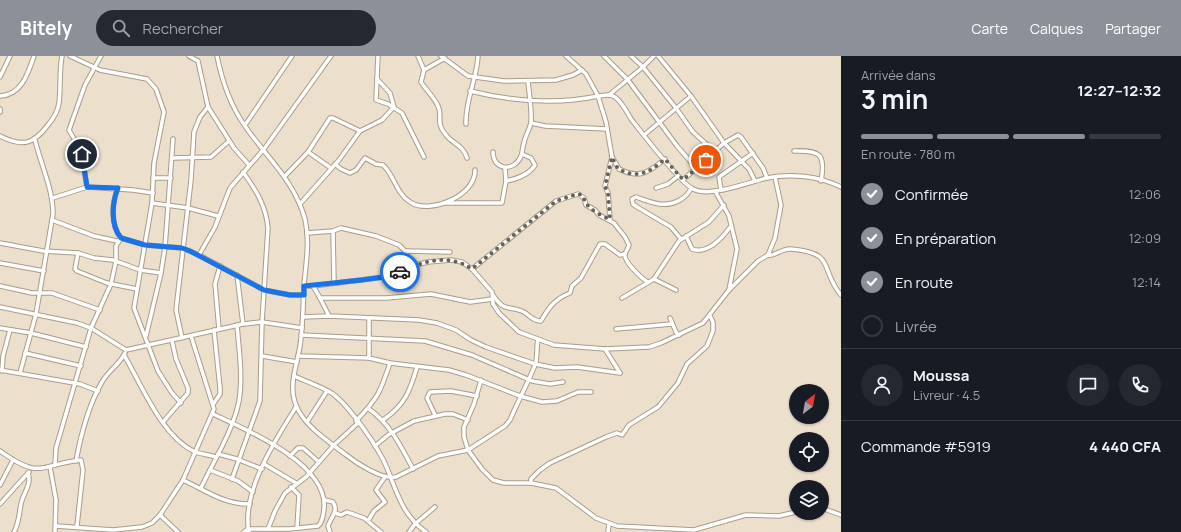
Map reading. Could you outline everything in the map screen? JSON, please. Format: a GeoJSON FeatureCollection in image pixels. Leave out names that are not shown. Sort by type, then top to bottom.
{"type":"FeatureCollection","features":[{"type":"Feature","properties":{"kind":"street"},"geometry":{"type":"LineString","coordinates":[[0,77],[10,56]]}},
{"type":"Feature","properties":{"kind":"street"},"geometry":{"type":"LineString","coordinates":[[0,96],[4,96],[23,84],[34,56]]}},
{"type":"Feature","properties":{"kind":"street"},"geometry":{"type":"LineString","coordinates":[[0,136],[10,141],[24,143],[35,140],[57,111],[62,56]]}},
{"type":"Feature","properties":{"kind":"street"},"geometry":{"type":"LineString","coordinates":[[70,56],[108,72],[147,79],[156,89],[164,112],[156,149],[152,202],[134,308],[146,336],[148,346],[165,383],[181,403]]}},
{"type":"Feature","properties":{"kind":"street"},"geometry":{"type":"LineString","coordinates":[[87,187],[81,151],[70,130],[85,85],[101,56]]}},
{"type":"Feature","properties":{"kind":"street"},"geometry":{"type":"LineString","coordinates":[[189,56],[194,57],[198,61],[208,107],[230,141],[249,165]]}},
{"type":"Feature","properties":{"kind":"street"},"geometry":{"type":"LineString","coordinates":[[217,56],[228,96],[244,125],[285,176],[300,204],[307,233],[307,264],[304,286],[302,328],[293,387],[296,406],[307,422],[334,445],[364,467],[390,479],[438,456],[468,450],[505,426],[529,380],[535,364],[538,340]]}},
{"type":"Feature","properties":{"kind":"street"},"geometry":{"type":"LineString","coordinates":[[244,125],[292,56]]}},
{"type":"Feature","properties":{"kind":"street"},"geometry":{"type":"LineString","coordinates":[[378,56],[376,100],[394,107],[402,113],[424,157]]}},
{"type":"Feature","properties":{"kind":"street"},"geometry":{"type":"LineString","coordinates":[[418,56],[424,70],[421,82],[437,104],[438,122],[446,135],[458,144],[464,151],[467,158]]}},
{"type":"Feature","properties":{"kind":"street"},"geometry":{"type":"LineString","coordinates":[[441,56],[462,72],[475,77],[504,81],[564,78],[582,70]]}},
{"type":"Feature","properties":{"kind":"street"},"geometry":{"type":"LineString","coordinates":[[466,124],[466,107],[475,77],[478,56]]}},
{"type":"Feature","properties":{"kind":"street"},"geometry":{"type":"LineString","coordinates":[[566,56],[582,70],[598,96],[607,129],[612,157],[618,169],[640,175],[654,168],[665,159]]}},
{"type":"Feature","properties":{"kind":"street"},"geometry":{"type":"LineString","coordinates":[[604,56],[628,80],[677,146],[696,168]]}},
{"type":"Feature","properties":{"kind":"street"},"geometry":{"type":"LineString","coordinates":[[631,56],[643,67],[693,132],[715,152]]}},
{"type":"Feature","properties":{"kind":"street"},"geometry":{"type":"LineString","coordinates":[[609,95],[654,56]]}},
{"type":"Feature","properties":{"kind":"street"},"geometry":{"type":"LineString","coordinates":[[658,56],[692,96],[724,143],[749,169],[755,181]]}},
{"type":"Feature","properties":{"kind":"street"},"geometry":{"type":"LineString","coordinates":[[200,255],[216,227],[218,216],[227,193],[249,165],[264,150],[329,57]]}},
{"type":"Feature","properties":{"kind":"street"},"geometry":{"type":"LineString","coordinates":[[424,70],[445,58]]}},
{"type":"Feature","properties":{"kind":"street"},"geometry":{"type":"LineString","coordinates":[[376,79],[390,93],[394,107]]}},
{"type":"Feature","properties":{"kind":"street"},"geometry":{"type":"LineString","coordinates":[[493,152],[496,162],[502,168],[517,162],[522,154],[523,144],[530,122],[528,81]]}},
{"type":"Feature","properties":{"kind":"street"},"geometry":{"type":"LineString","coordinates":[[470,91],[530,100],[563,100],[609,95],[617,98],[644,135],[678,176],[691,188],[700,192],[721,190],[766,178],[800,176],[821,180],[841,187]]}},
{"type":"Feature","properties":{"kind":"street"},"geometry":{"type":"LineString","coordinates":[[644,135],[692,96]]}},
{"type":"Feature","properties":{"kind":"street"},"geometry":{"type":"LineString","coordinates":[[182,338],[176,310],[182,248],[188,208],[196,127],[200,117],[208,107]]}},
{"type":"Feature","properties":{"kind":"street"},"geometry":{"type":"LineString","coordinates":[[300,204],[335,164],[360,131],[382,120],[394,107]]}},
{"type":"Feature","properties":{"kind":"street"},"geometry":{"type":"LineString","coordinates":[[285,176],[308,152],[330,118],[360,131]]}},
{"type":"Feature","properties":{"kind":"street"},"geometry":{"type":"LineString","coordinates":[[530,122],[545,126],[607,129]]}},
{"type":"Feature","properties":{"kind":"street"},"geometry":{"type":"LineString","coordinates":[[683,180],[724,143],[738,135],[763,168],[766,178]]}},
{"type":"Feature","properties":{"kind":"street"},"geometry":{"type":"LineString","coordinates":[[146,336],[161,273],[165,247],[173,158],[173,139]]}},
{"type":"Feature","properties":{"kind":"street"},"geometry":{"type":"LineString","coordinates":[[20,373],[36,314],[48,251],[52,220],[53,198],[35,140]]}},
{"type":"Feature","properties":{"kind":"street"},"geometry":{"type":"LineString","coordinates":[[173,158],[193,159],[211,157],[230,141]]}},
{"type":"Feature","properties":{"kind":"street"},"geometry":{"type":"LineString","coordinates":[[794,151],[815,152],[822,158],[824,164],[821,180]]}},
{"type":"Feature","properties":{"kind":"street"},"geometry":{"type":"LineString","coordinates":[[308,152],[331,168]]}},
{"type":"Feature","properties":{"kind":"street"},"geometry":{"type":"LineString","coordinates":[[721,190],[719,177],[753,153]]}},
{"type":"Feature","properties":{"kind":"street"},"geometry":{"type":"LineString","coordinates":[[506,181],[518,178],[527,173],[534,166],[531,158],[522,154]]}},
{"type":"Feature","properties":{"kind":"street"},"geometry":{"type":"LineString","coordinates":[[610,219],[608,193],[605,186],[612,157]]}},
{"type":"Feature","properties":{"kind":"street"},"geometry":{"type":"LineString","coordinates":[[335,164],[340,169],[352,173],[364,159],[367,158],[376,164],[384,165],[403,196],[411,203],[419,206],[446,203],[502,203],[506,181],[505,168]]}},
{"type":"Feature","properties":{"kind":"street"},"geometry":{"type":"LineString","coordinates":[[446,203],[460,195],[466,189],[474,176],[475,170]]}},
{"type":"Feature","properties":{"kind":"street"},"geometry":{"type":"LineString","coordinates":[[232,478],[260,401],[262,322],[268,228],[267,215],[255,188],[243,172]]}},
{"type":"Feature","properties":{"kind":"street"},"geometry":{"type":"LineString","coordinates":[[656,188],[668,184],[678,176]]}},
{"type":"Feature","properties":{"kind":"street"},"geometry":{"type":"LineString","coordinates":[[768,255],[775,238],[781,205],[775,177]]}},
{"type":"Feature","properties":{"kind":"street"},"geometry":{"type":"LineString","coordinates":[[153,178],[171,178]]}},
{"type":"Feature","properties":{"kind":"street"},"geometry":{"type":"LineString","coordinates":[[53,198],[87,187],[118,188],[153,194]]}},
{"type":"Feature","properties":{"kind":"street"},"geometry":{"type":"LineString","coordinates":[[118,188],[113,209],[116,230],[121,238],[145,245],[182,248],[200,255],[264,290],[290,295],[304,295]]}},
{"type":"Feature","properties":{"kind":"street"},"geometry":{"type":"LineString","coordinates":[[681,239],[671,228],[633,204],[632,199],[636,197],[653,204],[668,204],[683,198],[691,188]]}},
{"type":"Feature","properties":{"kind":"street"},"geometry":{"type":"LineString","coordinates":[[715,191],[729,216],[737,249],[729,290]]}},
{"type":"Feature","properties":{"kind":"street"},"geometry":{"type":"LineString","coordinates":[[472,269],[543,211],[562,198],[582,195],[586,205],[595,210],[599,215],[610,219],[627,240],[628,251],[625,254],[627,261],[641,278],[648,282]]}},
{"type":"Feature","properties":{"kind":"street"},"geometry":{"type":"LineString","coordinates":[[152,202],[188,208],[218,216]]}},
{"type":"Feature","properties":{"kind":"street"},"geometry":{"type":"LineString","coordinates":[[622,298],[654,279],[681,239],[709,222],[724,205]]}},
{"type":"Feature","properties":{"kind":"street"},"geometry":{"type":"LineString","coordinates":[[52,220],[94,236],[117,241],[121,238]]}},
{"type":"Feature","properties":{"kind":"street"},"geometry":{"type":"LineString","coordinates":[[686,236],[692,249],[696,250],[705,248],[720,241],[731,226]]}},
{"type":"Feature","properties":{"kind":"street"},"geometry":{"type":"LineString","coordinates":[[307,233],[333,231],[340,228],[376,236],[399,245],[405,251],[412,266]]}},
{"type":"Feature","properties":{"kind":"street"},"geometry":{"type":"LineString","coordinates":[[333,231],[334,283]]}},
{"type":"Feature","properties":{"kind":"street"},"geometry":{"type":"LineString","coordinates":[[55,465],[56,448],[91,328],[110,284],[116,261],[117,241]]}},
{"type":"Feature","properties":{"kind":"street"},"geometry":{"type":"LineString","coordinates":[[0,243],[48,251],[78,253],[94,258],[116,261],[140,270],[161,273]]}},
{"type":"Feature","properties":{"kind":"street"},"geometry":{"type":"LineString","coordinates":[[304,286],[391,276],[412,266],[428,262],[451,260],[462,262],[472,269],[492,292],[498,303],[503,307],[510,310],[520,310],[532,319],[541,320],[557,299],[570,293],[572,286],[581,278],[600,244],[605,244],[620,255],[625,254]]}},
{"type":"Feature","properties":{"kind":"street"},"geometry":{"type":"LineString","coordinates":[[492,292],[493,304],[508,324],[519,332],[554,346],[604,349],[649,347],[679,335],[703,323],[729,290],[758,261],[768,255],[772,256],[789,249],[821,257],[841,295]]}},
{"type":"Feature","properties":{"kind":"street"},"geometry":{"type":"LineString","coordinates":[[405,251],[450,252]]}},
{"type":"Feature","properties":{"kind":"street"},"geometry":{"type":"LineString","coordinates":[[78,253],[76,270],[110,284],[137,289]]}},
{"type":"Feature","properties":{"kind":"street"},"geometry":{"type":"LineString","coordinates":[[0,263],[44,271]]}},
{"type":"Feature","properties":{"kind":"street"},"geometry":{"type":"LineString","coordinates":[[219,329],[215,284],[220,266]]}},
{"type":"Feature","properties":{"kind":"street"},"geometry":{"type":"LineString","coordinates":[[237,275],[243,324]]}},
{"type":"Feature","properties":{"kind":"street"},"geometry":{"type":"LineString","coordinates":[[654,279],[676,290]]}},
{"type":"Feature","properties":{"kind":"street"},"geometry":{"type":"LineString","coordinates":[[0,286],[58,295],[100,310]]}},
{"type":"Feature","properties":{"kind":"street"},"geometry":{"type":"LineString","coordinates":[[313,286],[329,316]]}},
{"type":"Feature","properties":{"kind":"street"},"geometry":{"type":"LineString","coordinates":[[320,298],[386,298],[431,294],[470,302],[493,299]]}},
{"type":"Feature","properties":{"kind":"street"},"geometry":{"type":"LineString","coordinates":[[0,307],[77,323],[91,328],[126,350],[243,324],[262,322],[302,328]]}},
{"type":"Feature","properties":{"kind":"street"},"geometry":{"type":"LineString","coordinates":[[531,483],[531,479],[544,466],[606,437],[617,433],[622,434],[629,425],[669,395],[678,383],[687,364],[702,351],[710,341],[713,327],[710,316]]}},
{"type":"Feature","properties":{"kind":"street"},"geometry":{"type":"LineString","coordinates":[[303,317],[390,317],[437,323],[456,330],[470,340],[486,347],[535,364],[555,368],[577,367],[620,373],[604,349]]}},
{"type":"Feature","properties":{"kind":"street"},"geometry":{"type":"LineString","coordinates":[[369,318],[369,358]]}},
{"type":"Feature","properties":{"kind":"street"},"geometry":{"type":"LineString","coordinates":[[670,318],[676,332],[679,335]]}},
{"type":"Feature","properties":{"kind":"street"},"geometry":{"type":"LineString","coordinates":[[616,329],[672,324]]}},
{"type":"Feature","properties":{"kind":"street"},"geometry":{"type":"LineString","coordinates":[[201,488],[236,412],[240,390],[237,325]]}},
{"type":"Feature","properties":{"kind":"street"},"geometry":{"type":"LineString","coordinates":[[0,328],[31,333],[86,347]]}},
{"type":"Feature","properties":{"kind":"street"},"geometry":{"type":"LineString","coordinates":[[10,330],[1,370],[76,383],[98,391]]}},
{"type":"Feature","properties":{"kind":"street"},"geometry":{"type":"LineString","coordinates":[[214,330],[220,388],[220,394],[214,403]]}},
{"type":"Feature","properties":{"kind":"street"},"geometry":{"type":"LineString","coordinates":[[301,335],[425,341],[472,356],[529,380],[545,383],[563,382]]}},
{"type":"Feature","properties":{"kind":"street"},"geometry":{"type":"LineString","coordinates":[[56,526],[77,526],[120,531],[142,527],[160,515],[183,480],[213,414],[214,403],[202,375],[191,336]]}},
{"type":"Feature","properties":{"kind":"street"},"geometry":{"type":"LineString","coordinates":[[163,422],[187,395],[188,388],[176,359],[172,341]]}},
{"type":"Feature","properties":{"kind":"street"},"geometry":{"type":"LineString","coordinates":[[76,461],[85,423],[98,391],[106,376],[124,355],[126,350]]}},
{"type":"Feature","properties":{"kind":"street"},"geometry":{"type":"LineString","coordinates":[[0,351],[5,352]]}},
{"type":"Feature","properties":{"kind":"street"},"geometry":{"type":"LineString","coordinates":[[25,353],[80,366]]}},
{"type":"Feature","properties":{"kind":"street"},"geometry":{"type":"LineString","coordinates":[[124,355],[148,400],[163,422],[176,436],[196,452],[239,460],[262,469]]}},
{"type":"Feature","properties":{"kind":"street"},"geometry":{"type":"LineString","coordinates":[[262,356],[297,362]]}},
{"type":"Feature","properties":{"kind":"street"},"geometry":{"type":"LineString","coordinates":[[298,356],[369,358],[390,363],[449,370],[481,380],[520,396],[542,402],[557,401],[578,392],[591,392]]}},
{"type":"Feature","properties":{"kind":"street"},"geometry":{"type":"LineString","coordinates":[[268,529],[282,498],[291,487],[311,472],[334,445],[369,409],[382,389],[390,363]]}},
{"type":"Feature","properties":{"kind":"street"},"geometry":{"type":"LineString","coordinates":[[383,420],[404,400],[412,385],[417,367]]}},
{"type":"Feature","properties":{"kind":"street"},"geometry":{"type":"LineString","coordinates":[[294,376],[328,391],[340,401],[375,446],[387,468],[402,508],[415,524],[426,532]]}},
{"type":"Feature","properties":{"kind":"street"},"geometry":{"type":"LineString","coordinates":[[481,380],[477,396],[463,431],[468,450],[482,469],[493,480],[504,483],[531,483],[556,488],[591,515],[609,524],[626,527],[694,530],[746,515],[779,516],[789,514]]}},
{"type":"Feature","properties":{"kind":"street"},"geometry":{"type":"LineString","coordinates":[[435,415],[427,398],[430,392],[451,390],[477,396]]}},
{"type":"Feature","properties":{"kind":"street"},"geometry":{"type":"LineString","coordinates":[[307,422],[328,391]]}},
{"type":"Feature","properties":{"kind":"street"},"geometry":{"type":"LineString","coordinates":[[249,531],[250,504],[253,492],[264,464],[296,406]]}},
{"type":"Feature","properties":{"kind":"street"},"geometry":{"type":"LineString","coordinates":[[369,409],[383,420],[413,469]]}},
{"type":"Feature","properties":{"kind":"street"},"geometry":{"type":"LineString","coordinates":[[213,414],[274,446],[311,472],[319,484],[325,500],[321,523],[318,526],[244,532]]}},
{"type":"Feature","properties":{"kind":"street"},"geometry":{"type":"LineString","coordinates":[[375,446],[407,423],[435,415],[453,414],[468,420]]}},
{"type":"Feature","properties":{"kind":"street"},"geometry":{"type":"LineString","coordinates":[[290,456],[296,450],[303,448],[319,462]]}},
{"type":"Feature","properties":{"kind":"street"},"geometry":{"type":"LineString","coordinates":[[0,451],[30,471]]}},
{"type":"Feature","properties":{"kind":"street"},"geometry":{"type":"LineString","coordinates":[[0,485],[13,460]]}},
{"type":"Feature","properties":{"kind":"street"},"geometry":{"type":"LineString","coordinates":[[0,504],[30,471],[81,460],[83,470],[77,526]]}},
{"type":"Feature","properties":{"kind":"street"},"geometry":{"type":"LineString","coordinates":[[264,464],[296,484]]}},
{"type":"Feature","properties":{"kind":"street"},"geometry":{"type":"LineString","coordinates":[[50,467],[56,500],[55,532]]}},
{"type":"Feature","properties":{"kind":"street"},"geometry":{"type":"LineString","coordinates":[[210,470],[232,478],[253,492]]}},
{"type":"Feature","properties":{"kind":"street"},"geometry":{"type":"LineString","coordinates":[[14,532],[18,524],[21,503],[29,484],[30,471]]}},
{"type":"Feature","properties":{"kind":"street"},"geometry":{"type":"LineString","coordinates":[[368,521],[374,512],[385,502],[376,490],[385,477]]}},
{"type":"Feature","properties":{"kind":"street"},"geometry":{"type":"LineString","coordinates":[[183,480],[226,501],[250,504]]}},
{"type":"Feature","properties":{"kind":"street"},"geometry":{"type":"LineString","coordinates":[[291,487],[299,495],[297,528]]}},
{"type":"Feature","properties":{"kind":"street"},"geometry":{"type":"LineString","coordinates":[[325,500],[334,504],[335,513],[328,526],[330,532]]}},
{"type":"Feature","properties":{"kind":"street"},"geometry":{"type":"LineString","coordinates":[[409,532],[415,524],[435,507]]}},
{"type":"Feature","properties":{"kind":"street"},"geometry":{"type":"LineString","coordinates":[[829,511],[841,515]]}},
{"type":"Feature","properties":{"kind":"street"},"geometry":{"type":"LineString","coordinates":[[335,513],[341,515],[347,512],[359,516],[368,521],[381,532]]}},
{"type":"Feature","properties":{"kind":"street"},"geometry":{"type":"LineString","coordinates":[[160,515],[178,532]]}},
{"type":"Feature","properties":{"kind":"street"},"geometry":{"type":"LineString","coordinates":[[608,532],[609,524]]}},
{"type":"Feature","properties":{"kind":"street"},"geometry":{"type":"LineString","coordinates":[[307,532],[308,526]]}},
{"type":"Feature","properties":{"kind":"way so far"},"geometry":{"type":"LineString","coordinates":[[400,272],[412,266],[438,260],[462,262],[472,269],[495,252],[556,201],[569,196],[576,196],[578,194],[582,195],[586,205],[595,210],[602,217],[610,219],[608,193],[605,186],[612,157],[618,169],[640,175],[648,172],[665,159],[683,180],[706,160]]}},
{"type":"Feature","properties":{"kind":"route"},"geometry":{"type":"LineString","coordinates":[[82,154],[87,187],[118,188],[113,209],[116,230],[121,238],[145,245],[182,248],[200,255],[264,290],[290,295],[304,295],[304,286],[391,276],[400,272]]}}]}
